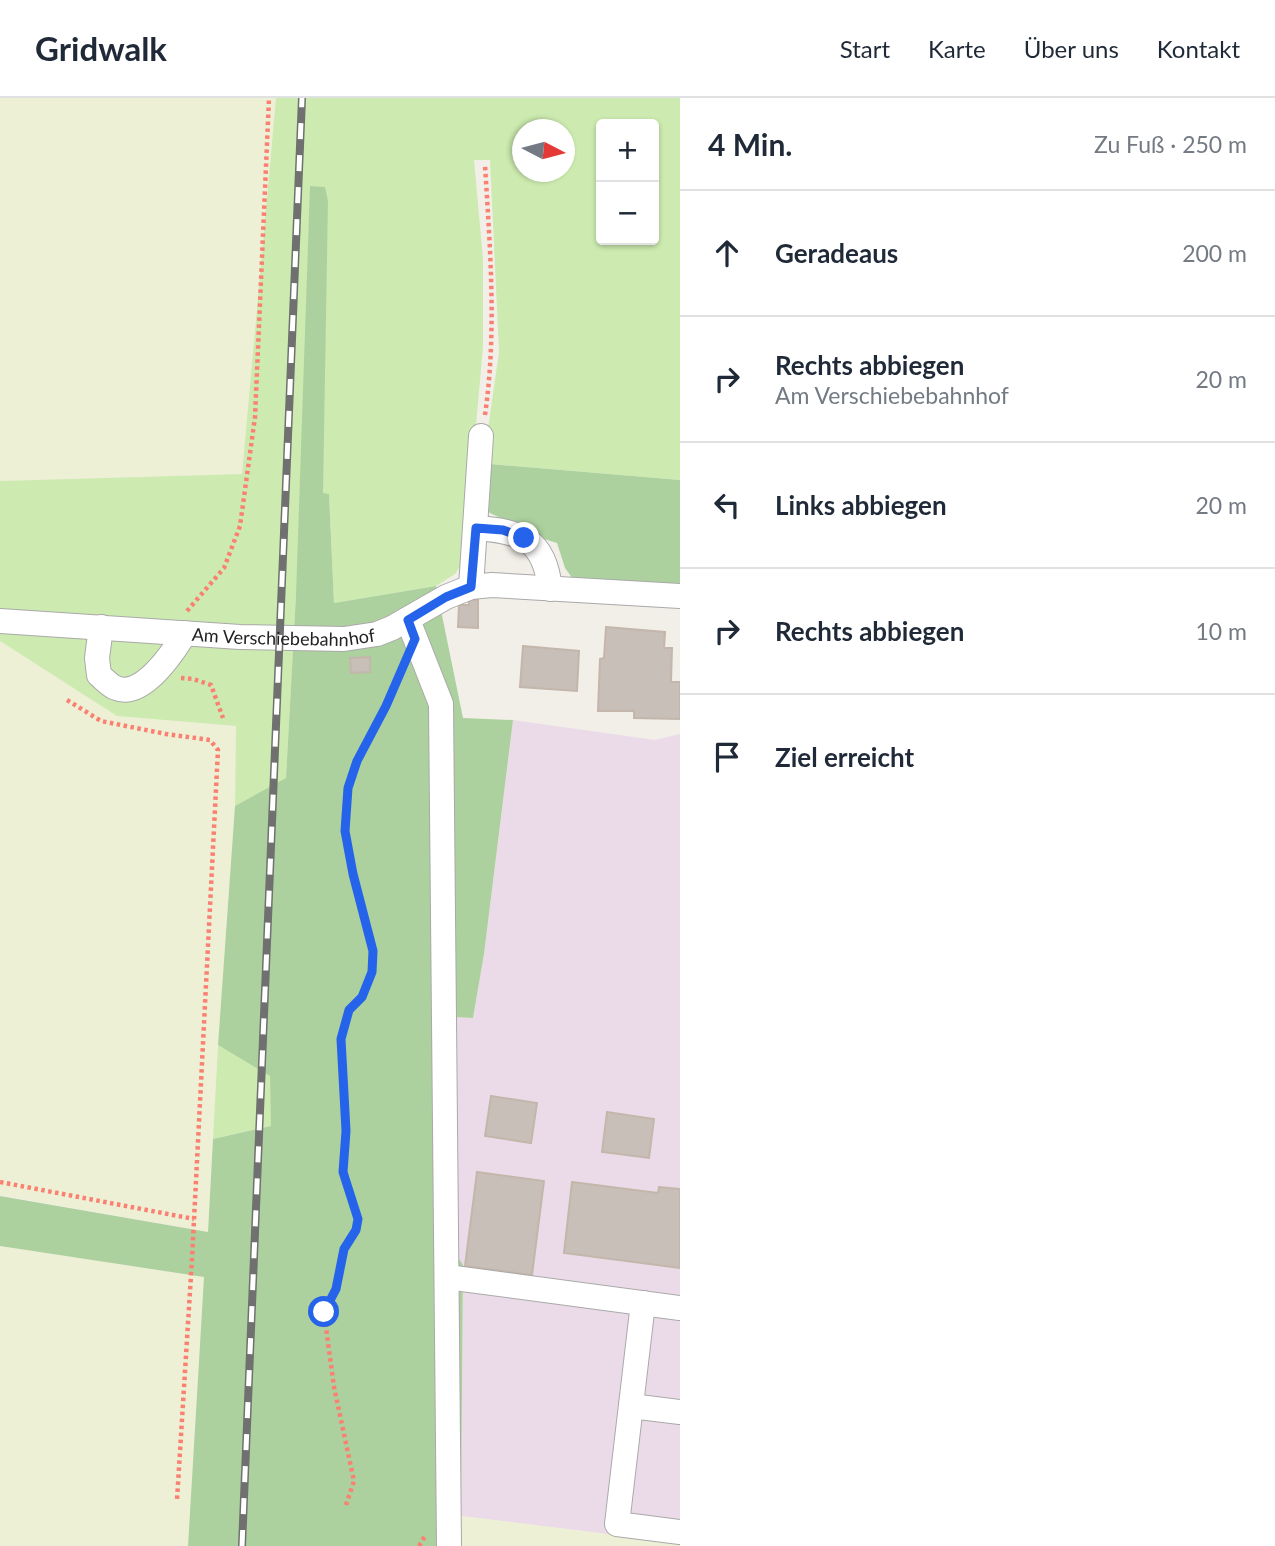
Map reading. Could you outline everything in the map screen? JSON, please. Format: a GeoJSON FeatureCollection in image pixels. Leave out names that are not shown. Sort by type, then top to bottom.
{"type":"FeatureCollection","features":[{"type":"Feature","properties":{"kind":"street"},"geometry":{"type":"LineString","coordinates":[[471,587],[481,436]]}},
{"type":"Feature","properties":{"kind":"street"},"geometry":{"type":"LineString","coordinates":[[476,528],[503,530],[524,538],[539,550],[548,568],[550,589]]}},
{"type":"Feature","properties":{"kind":"street","name":"Am Verschiebebahnhof"},"geometry":{"type":"LineString","coordinates":[[0,621],[313,640],[344,639],[411,629],[446,597],[471,587],[492,585],[680,596]]}},
{"type":"Feature","properties":{"kind":"street"},"geometry":{"type":"LineString","coordinates":[[102,627],[97,658],[99,675],[117,689],[133,689],[152,676],[173,653],[177,632]]}},
{"type":"Feature","properties":{"kind":"street"},"geometry":{"type":"LineString","coordinates":[[411,629],[440,704],[449,1546]]}},
{"type":"Feature","properties":{"kind":"street"},"geometry":{"type":"LineString","coordinates":[[447,1276],[680,1308]]}},
{"type":"Feature","properties":{"kind":"street"},"geometry":{"type":"LineString","coordinates":[[643,1303],[617,1524],[680,1532]]}},
{"type":"Feature","properties":{"kind":"street"},"geometry":{"type":"LineString","coordinates":[[631,1406],[680,1412]]}},
{"type":"Feature","properties":{"kind":"path"},"geometry":{"type":"LineString","coordinates":[[177,632],[225,568],[240,526],[255,418],[269,98]]}},
{"type":"Feature","properties":{"kind":"path"},"geometry":{"type":"LineString","coordinates":[[481,436],[489,386],[492,339],[485,165]]}},
{"type":"Feature","properties":{"kind":"path"},"geometry":{"type":"LineString","coordinates":[[346,1505],[354,1481],[334,1387],[324,1312],[336,1289],[344,1249],[356,1230],[358,1219],[343,1172],[346,1131],[341,1039],[349,1010],[362,997],[372,972],[373,951],[345,831],[348,788],[357,761],[386,706],[411,629]]}},
{"type":"Feature","properties":{"kind":"path"},"geometry":{"type":"LineString","coordinates":[[152,676],[193,679],[211,685],[223,718]]}},
{"type":"Feature","properties":{"kind":"path"},"geometry":{"type":"LineString","coordinates":[[66,700],[101,721],[210,740],[218,750],[177,1500]]}},
{"type":"Feature","properties":{"kind":"path"},"geometry":{"type":"LineString","coordinates":[[0,1182],[194,1219]]}},
{"type":"Feature","properties":{"kind":"shaded area"},"geometry":{"type":"Polygon","coordinates":[[[513,720],[655,740],[680,734],[680,1543],[461,1516],[463,1266],[456,1254],[453,1017],[473,1018],[484,954],[513,720]]]}},
{"type":"Feature","properties":{"kind":"green space"},"geometry":{"type":"Polygon","coordinates":[[[0,98],[276,98],[242,474],[0,481],[0,98]]]}},
{"type":"Feature","properties":{"kind":"green space"},"geometry":{"type":"Polygon","coordinates":[[[276,98],[680,98],[680,480],[490,464],[485,450],[499,352],[490,160],[474,160],[483,259],[483,347],[464,560],[455,574],[436,586],[334,603],[329,494],[296,594],[286,779],[235,806],[236,726],[117,716],[0,641],[0,481],[242,474],[276,98]]]}},
{"type":"Feature","properties":{"kind":"green space"},"geometry":{"type":"Polygon","coordinates":[[[310,186],[325,187],[328,201],[323,493],[329,494],[334,603],[436,586],[463,718],[513,720],[484,954],[473,1018],[454,1017],[456,1254],[463,1265],[461,1516],[449,1546],[188,1546],[204,1277],[0,1246],[0,1196],[208,1232],[213,1139],[271,1126],[270,1076],[218,1045],[235,806],[286,778],[296,594],[310,186]]]}},
{"type":"Feature","properties":{"kind":"green space"},"geometry":{"type":"Polygon","coordinates":[[[490,464],[680,480],[680,599],[576,583],[565,568],[557,543],[488,512],[490,464]]]}},
{"type":"Feature","properties":{"kind":"green space"},"geometry":{"type":"Polygon","coordinates":[[[0,641],[117,716],[236,726],[235,806],[208,1232],[0,1195],[0,641]]]}},
{"type":"Feature","properties":{"kind":"green space"},"geometry":{"type":"Polygon","coordinates":[[[218,1045],[271,1076],[271,1126],[213,1139],[218,1045]]]}},
{"type":"Feature","properties":{"kind":"green space"},"geometry":{"type":"Polygon","coordinates":[[[0,1246],[204,1277],[188,1546],[0,1546],[0,1246]]]}},
{"type":"Feature","properties":{"kind":"green space"},"geometry":{"type":"Polygon","coordinates":[[[461,1516],[680,1543],[680,1546],[449,1546],[461,1516]]]}},
{"type":"Feature","properties":{"kind":"building"},"geometry":{"type":"Polygon","coordinates":[[[469,600],[478,600],[478,628],[458,627],[459,605],[469,605],[469,600]]]}},
{"type":"Feature","properties":{"kind":"building"},"geometry":{"type":"Polygon","coordinates":[[[606,627],[665,632],[664,648],[672,648],[671,682],[680,682],[680,719],[634,718],[634,711],[598,711],[600,659],[604,658],[606,627]]]}},
{"type":"Feature","properties":{"kind":"building"},"geometry":{"type":"Polygon","coordinates":[[[523,646],[579,651],[577,691],[520,687],[523,646]]]}},
{"type":"Feature","properties":{"kind":"building"},"geometry":{"type":"Polygon","coordinates":[[[370,657],[370,672],[351,673],[350,658],[370,657]]]}},
{"type":"Feature","properties":{"kind":"building"},"geometry":{"type":"Polygon","coordinates":[[[491,1096],[537,1103],[531,1143],[485,1136],[491,1096]]]}},
{"type":"Feature","properties":{"kind":"building"},"geometry":{"type":"Polygon","coordinates":[[[607,1112],[654,1119],[649,1158],[602,1152],[607,1112]]]}},
{"type":"Feature","properties":{"kind":"building"},"geometry":{"type":"Polygon","coordinates":[[[477,1172],[544,1181],[532,1275],[465,1266],[477,1172]]]}},
{"type":"Feature","properties":{"kind":"building"},"geometry":{"type":"Polygon","coordinates":[[[572,1182],[658,1193],[659,1187],[680,1189],[680,1268],[564,1253],[572,1182]]]}},
{"type":"Feature","properties":{"kind":"railway"},"geometry":{"type":"LineString","coordinates":[[242,1546],[302,98]]}},
{"type":"Feature","properties":{"kind":"route"},"geometry":{"type":"LineString","coordinates":[[324,1312],[339,1281],[344,1249],[356,1230],[358,1219],[343,1172],[346,1131],[341,1039],[349,1010],[362,997],[372,972],[373,951],[345,831],[348,788],[357,761],[386,706],[415,639],[408,620],[446,597],[471,587],[476,528],[503,530],[524,538]]}}]}
